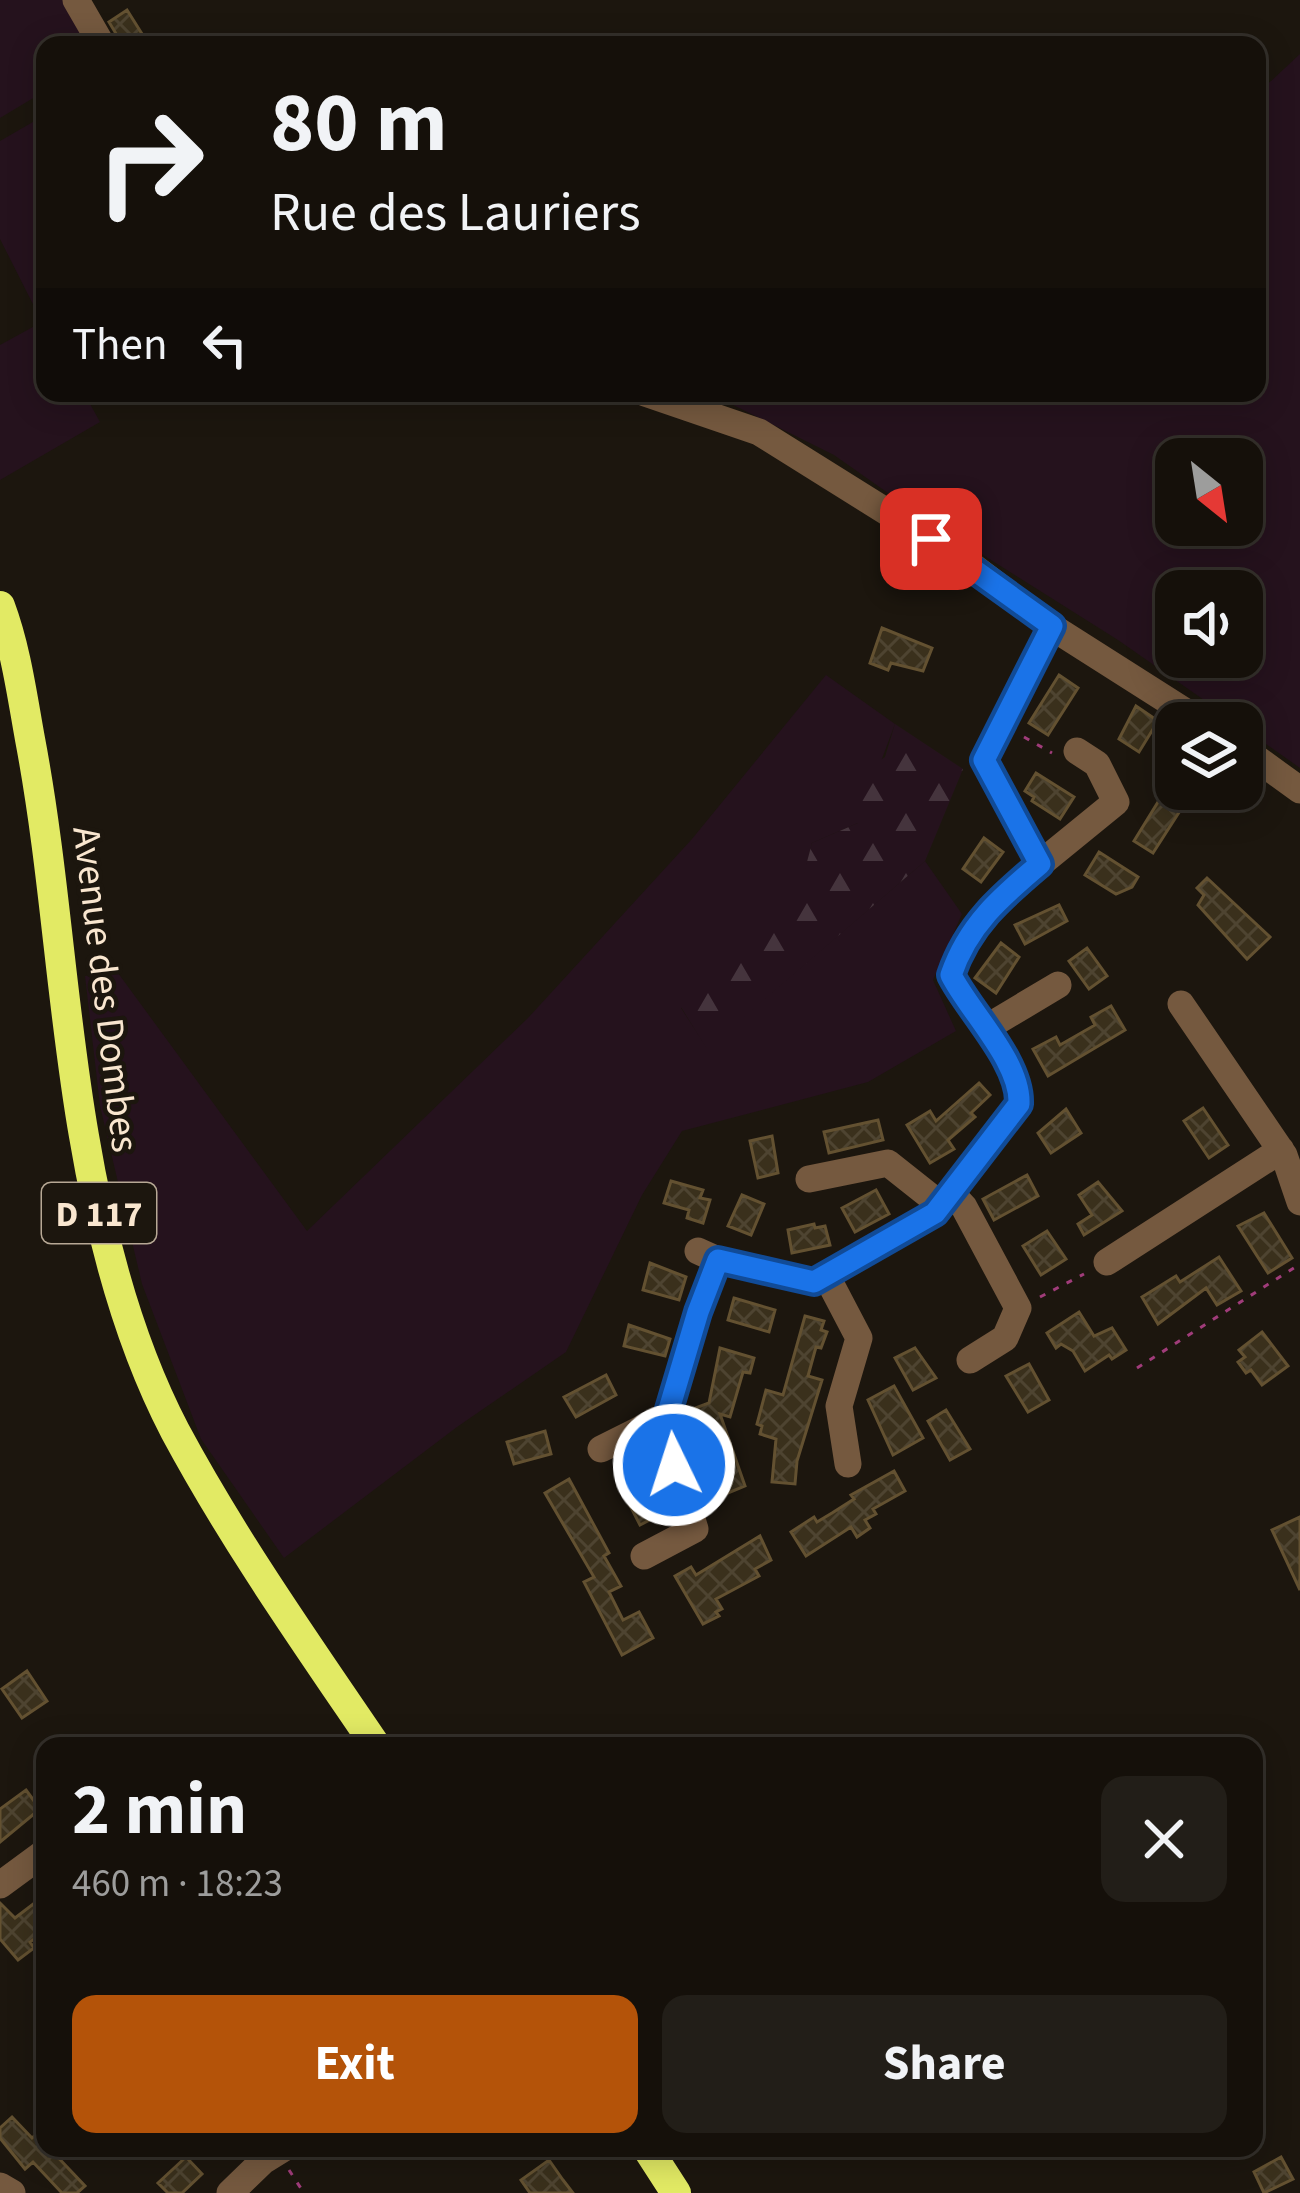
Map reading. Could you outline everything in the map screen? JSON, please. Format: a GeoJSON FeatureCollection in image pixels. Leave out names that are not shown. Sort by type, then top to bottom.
{"type":"FeatureCollection","features":[{"type":"Feature","properties":{"kind":"main road","name":"Avenue des Dombes"},"geometry":{"type":"LineString","coordinates":[[0,607],[19,676],[46,823],[83,1133],[124,1308],[173,1428],[252,1564],[370,1737]]}},
{"type":"Feature","properties":{"kind":"main road"},"geometry":{"type":"LineString","coordinates":[[652,2157],[676,2193]]}},
{"type":"Feature","properties":{"kind":"street"},"geometry":{"type":"LineString","coordinates":[[76,0],[97,36]]}},
{"type":"Feature","properties":{"kind":"street"},"geometry":{"type":"LineString","coordinates":[[671,402],[759,432],[967,562],[1052,626],[1170,702]]}},
{"type":"Feature","properties":{"kind":"street"},"geometry":{"type":"LineString","coordinates":[[1040,864],[984,760],[1052,626]]}},
{"type":"Feature","properties":{"kind":"street"},"geometry":{"type":"LineString","coordinates":[[644,1556],[695,1529],[674,1465],[667,1416],[698,1312],[708,1256],[814,1282],[935,1213],[1019,1104],[1018,1088],[951,975],[959,950],[986,910],[1116,802],[1097,764],[1077,751]]}},
{"type":"Feature","properties":{"kind":"street"},"geometry":{"type":"LineString","coordinates":[[1263,763],[1300,790]]}},
{"type":"Feature","properties":{"kind":"street"},"geometry":{"type":"LineString","coordinates":[[986,1028],[1058,985]]}},
{"type":"Feature","properties":{"kind":"street"},"geometry":{"type":"LineString","coordinates":[[1181,1004],[1281,1150],[1300,1202]]}},
{"type":"Feature","properties":{"kind":"street"},"geometry":{"type":"LineString","coordinates":[[1107,1262],[1281,1150]]}},
{"type":"Feature","properties":{"kind":"street"},"geometry":{"type":"LineString","coordinates":[[809,1180],[888,1163],[964,1207],[1018,1308],[1005,1338],[970,1360]]}},
{"type":"Feature","properties":{"kind":"street"},"geometry":{"type":"LineString","coordinates":[[826,1275],[859,1338],[839,1406],[848,1464]]}},
{"type":"Feature","properties":{"kind":"street"},"geometry":{"type":"LineString","coordinates":[[601,1449],[667,1416]]}},
{"type":"Feature","properties":{"kind":"street"},"geometry":{"type":"LineString","coordinates":[[0,1885],[36,1859]]}},
{"type":"Feature","properties":{"kind":"street"},"geometry":{"type":"LineString","coordinates":[[230,2193],[270,2157]]}},
{"type":"Feature","properties":{"kind":"street"},"geometry":{"type":"LineString","coordinates":[[0,2186],[12,2193]]}},
{"type":"Feature","properties":{"kind":"path"},"geometry":{"type":"LineString","coordinates":[[1002,724],[1065,760],[1077,751]]}},
{"type":"Feature","properties":{"kind":"path"},"geometry":{"type":"LineString","coordinates":[[1018,1308],[1107,1262]]}},
{"type":"Feature","properties":{"kind":"path"},"geometry":{"type":"LineString","coordinates":[[1136,1368],[1300,1264]]}},
{"type":"Feature","properties":{"kind":"path"},"geometry":{"type":"LineString","coordinates":[[284,2157],[304,2193]]}},
{"type":"Feature","properties":{"kind":"green space"},"geometry":{"type":"Polygon","coordinates":[[[0,0],[66,0],[88,36],[36,36],[36,96],[0,118],[0,0]]]}},
{"type":"Feature","properties":{"kind":"green space"},"geometry":{"type":"Polygon","coordinates":[[[1300,54],[1300,768],[1263,742],[1263,702],[1207,702],[1172,678],[1263,678],[1263,570],[1155,570],[1155,666],[834,455],[727,402],[1266,402],[1266,86],[1300,54]]]}},
{"type":"Feature","properties":{"kind":"green space"},"geometry":{"type":"Polygon","coordinates":[[[36,120],[36,310],[0,239],[0,141],[36,120]]]}},
{"type":"Feature","properties":{"kind":"green space"},"geometry":{"type":"Polygon","coordinates":[[[36,325],[36,402],[89,402],[100,422],[0,480],[0,345],[36,325]]]}},
{"type":"Feature","properties":{"kind":"green space"},"geometry":{"type":"Polygon","coordinates":[[[826,675],[895,724],[858,823],[812,843],[801,888],[681,1008],[707,1048],[925,861],[962,914],[933,980],[956,1031],[868,1082],[682,1131],[642,1195],[566,1352],[457,1427],[284,1558],[201,1439],[142,1284],[100,1106],[85,976],[118,973],[307,1231],[528,1018],[692,839],[826,675]]]}},
{"type":"Feature","properties":{"kind":"green space"},"geometry":{"type":"Polygon","coordinates":[[[895,724],[963,769],[925,861],[707,1049],[681,1007],[800,888],[812,843],[858,823],[854,777],[885,757],[895,724]]]}},
{"type":"Feature","properties":{"kind":"building"},"geometry":{"type":"Polygon","coordinates":[[[127,10],[143,36],[118,36],[109,22],[127,10]]]}},
{"type":"Feature","properties":{"kind":"building"},"geometry":{"type":"Polygon","coordinates":[[[882,628],[932,648],[923,671],[891,663],[888,670],[870,663],[882,628]]]}},
{"type":"Feature","properties":{"kind":"building"},"geometry":{"type":"Polygon","coordinates":[[[1059,675],[1078,688],[1048,735],[1029,723],[1059,675]]]}},
{"type":"Feature","properties":{"kind":"building"},"geometry":{"type":"Polygon","coordinates":[[[1136,706],[1155,719],[1139,752],[1119,739],[1136,706]]]}},
{"type":"Feature","properties":{"kind":"building"},"geometry":{"type":"Polygon","coordinates":[[[1036,773],[1074,797],[1060,819],[1025,791],[1036,773]]]}},
{"type":"Feature","properties":{"kind":"building"},"geometry":{"type":"Polygon","coordinates":[[[1155,807],[1181,810],[1153,853],[1134,841],[1155,807]]]}},
{"type":"Feature","properties":{"kind":"building"},"geometry":{"type":"Polygon","coordinates":[[[984,838],[1003,852],[981,882],[963,869],[984,838]]]}},
{"type":"Feature","properties":{"kind":"building"},"geometry":{"type":"Polygon","coordinates":[[[1099,852],[1138,877],[1132,887],[1116,894],[1085,875],[1099,852]]]}},
{"type":"Feature","properties":{"kind":"building"},"geometry":{"type":"Polygon","coordinates":[[[1207,878],[1270,937],[1247,959],[1198,905],[1204,895],[1197,888],[1207,878]]]}},
{"type":"Feature","properties":{"kind":"building"},"geometry":{"type":"Polygon","coordinates":[[[1059,905],[1067,921],[1025,944],[1015,925],[1059,905]]]}},
{"type":"Feature","properties":{"kind":"building"},"geometry":{"type":"Polygon","coordinates":[[[1001,943],[1019,957],[996,993],[975,978],[1001,943]]]}},
{"type":"Feature","properties":{"kind":"building"},"geometry":{"type":"Polygon","coordinates":[[[1087,948],[1107,976],[1089,989],[1069,961],[1087,948]]]}},
{"type":"Feature","properties":{"kind":"building"},"geometry":{"type":"Polygon","coordinates":[[[1111,1006],[1125,1030],[1048,1076],[1033,1049],[1056,1037],[1060,1045],[1095,1025],[1091,1017],[1111,1006]]]}},
{"type":"Feature","properties":{"kind":"building"},"geometry":{"type":"Polygon","coordinates":[[[979,1083],[990,1095],[971,1113],[975,1117],[948,1140],[954,1149],[930,1163],[907,1125],[930,1111],[936,1121],[979,1083]]]}},
{"type":"Feature","properties":{"kind":"building"},"geometry":{"type":"Polygon","coordinates":[[[1203,1108],[1228,1145],[1209,1158],[1184,1121],[1203,1108]]]}},
{"type":"Feature","properties":{"kind":"building"},"geometry":{"type":"Polygon","coordinates":[[[1066,1109],[1081,1133],[1051,1153],[1038,1133],[1066,1109]]]}},
{"type":"Feature","properties":{"kind":"building"},"geometry":{"type":"Polygon","coordinates":[[[878,1120],[883,1140],[829,1153],[824,1132],[878,1120]]]}},
{"type":"Feature","properties":{"kind":"building"},"geometry":{"type":"Polygon","coordinates":[[[772,1136],[778,1173],[758,1178],[750,1141],[772,1136]]]}},
{"type":"Feature","properties":{"kind":"building"},"geometry":{"type":"Polygon","coordinates":[[[1027,1175],[1038,1196],[994,1220],[983,1199],[1027,1175]]]}},
{"type":"Feature","properties":{"kind":"building"},"geometry":{"type":"Polygon","coordinates":[[[671,1181],[703,1190],[700,1198],[710,1200],[703,1223],[687,1218],[689,1210],[664,1203],[671,1181]]]}},
{"type":"Feature","properties":{"kind":"building"},"geometry":{"type":"Polygon","coordinates":[[[1098,1182],[1122,1211],[1084,1235],[1078,1224],[1092,1215],[1079,1195],[1098,1182]]]}},
{"type":"Feature","properties":{"kind":"building"},"geometry":{"type":"Polygon","coordinates":[[[876,1190],[889,1214],[855,1232],[842,1208],[876,1190]]]}},
{"type":"Feature","properties":{"kind":"building"},"geometry":{"type":"Polygon","coordinates":[[[742,1195],[764,1204],[751,1235],[728,1226],[742,1195]]]}},
{"type":"Feature","properties":{"kind":"building"},"geometry":{"type":"Polygon","coordinates":[[[1264,1213],[1292,1258],[1268,1273],[1238,1226],[1264,1213]]]}},
{"type":"Feature","properties":{"kind":"building"},"geometry":{"type":"Polygon","coordinates":[[[814,1224],[815,1228],[825,1226],[830,1245],[792,1253],[788,1230],[814,1224]]]}},
{"type":"Feature","properties":{"kind":"building"},"geometry":{"type":"Polygon","coordinates":[[[1047,1231],[1066,1259],[1041,1275],[1023,1246],[1047,1231]]]}},
{"type":"Feature","properties":{"kind":"building"},"geometry":{"type":"Polygon","coordinates":[[[1219,1257],[1241,1291],[1217,1305],[1206,1288],[1158,1324],[1142,1297],[1176,1276],[1180,1282],[1219,1257]]]}},
{"type":"Feature","properties":{"kind":"building"},"geometry":{"type":"Polygon","coordinates":[[[650,1263],[686,1277],[679,1300],[643,1290],[650,1263]]]}},
{"type":"Feature","properties":{"kind":"building"},"geometry":{"type":"Polygon","coordinates":[[[734,1298],[775,1310],[769,1332],[728,1320],[734,1298]]]}},
{"type":"Feature","properties":{"kind":"building"},"geometry":{"type":"Polygon","coordinates":[[[1079,1312],[1094,1336],[1112,1328],[1126,1350],[1085,1371],[1073,1351],[1061,1344],[1056,1348],[1047,1333],[1079,1312]]]}},
{"type":"Feature","properties":{"kind":"building"},"geometry":{"type":"Polygon","coordinates":[[[805,1316],[824,1321],[821,1330],[827,1332],[821,1348],[816,1347],[808,1376],[822,1380],[797,1461],[795,1484],[772,1482],[776,1439],[760,1434],[762,1426],[757,1424],[766,1390],[783,1395],[805,1316]]]}},
{"type":"Feature","properties":{"kind":"building"},"geometry":{"type":"Polygon","coordinates":[[[629,1325],[670,1339],[665,1356],[624,1346],[629,1325]]]}},
{"type":"Feature","properties":{"kind":"building"},"geometry":{"type":"Polygon","coordinates":[[[1262,1332],[1288,1366],[1262,1385],[1238,1362],[1245,1357],[1239,1350],[1262,1332]]]}},
{"type":"Feature","properties":{"kind":"building"},"geometry":{"type":"Polygon","coordinates":[[[720,1348],[754,1358],[750,1373],[743,1372],[730,1417],[720,1414],[745,1486],[716,1498],[701,1455],[708,1453],[693,1409],[709,1403],[720,1348]]]}},
{"type":"Feature","properties":{"kind":"building"},"geometry":{"type":"Polygon","coordinates":[[[915,1348],[936,1378],[913,1390],[895,1358],[915,1348]]]}},
{"type":"Feature","properties":{"kind":"building"},"geometry":{"type":"Polygon","coordinates":[[[1029,1364],[1049,1400],[1028,1412],[1006,1376],[1029,1364]]]}},
{"type":"Feature","properties":{"kind":"building"},"geometry":{"type":"Polygon","coordinates":[[[606,1375],[616,1395],[576,1417],[564,1397],[606,1375]]]}},
{"type":"Feature","properties":{"kind":"building"},"geometry":{"type":"Polygon","coordinates":[[[894,1386],[923,1438],[893,1455],[868,1400],[894,1386]]]}},
{"type":"Feature","properties":{"kind":"building"},"geometry":{"type":"Polygon","coordinates":[[[946,1410],[970,1449],[950,1460],[928,1421],[946,1410]]]}},
{"type":"Feature","properties":{"kind":"building"},"geometry":{"type":"Polygon","coordinates":[[[545,1431],[551,1454],[514,1464],[507,1442],[545,1431]]]}},
{"type":"Feature","properties":{"kind":"building"},"geometry":{"type":"Polygon","coordinates":[[[894,1471],[905,1491],[873,1509],[876,1514],[865,1520],[870,1528],[857,1537],[851,1527],[806,1556],[791,1532],[814,1517],[817,1522],[854,1499],[851,1495],[894,1471]]]}},
{"type":"Feature","properties":{"kind":"building"},"geometry":{"type":"Polygon","coordinates":[[[634,1473],[638,1481],[643,1479],[661,1514],[640,1525],[618,1482],[634,1473]]]}},
{"type":"Feature","properties":{"kind":"building"},"geometry":{"type":"Polygon","coordinates":[[[569,1479],[609,1553],[604,1556],[621,1586],[609,1592],[623,1620],[639,1612],[653,1638],[622,1655],[584,1582],[594,1577],[545,1493],[569,1479]]]}},
{"type":"Feature","properties":{"kind":"building"},"geometry":{"type":"Polygon","coordinates":[[[1300,1517],[1300,1590],[1272,1530],[1300,1517]]]}},
{"type":"Feature","properties":{"kind":"building"},"geometry":{"type":"Polygon","coordinates":[[[760,1536],[771,1560],[755,1569],[759,1576],[716,1599],[722,1609],[716,1612],[719,1616],[703,1624],[675,1576],[691,1567],[696,1575],[760,1536]]]}},
{"type":"Feature","properties":{"kind":"building"},"geometry":{"type":"Polygon","coordinates":[[[27,1671],[47,1701],[22,1718],[2,1689],[27,1671]]]}},
{"type":"Feature","properties":{"kind":"building"},"geometry":{"type":"Polygon","coordinates":[[[26,1790],[36,1804],[36,1812],[0,1842],[0,1809],[26,1790]]]}},
{"type":"Feature","properties":{"kind":"building"},"geometry":{"type":"Polygon","coordinates":[[[36,1902],[36,1938],[30,1942],[34,1948],[18,1960],[0,1939],[0,1903],[15,1918],[36,1902]]]}},
{"type":"Feature","properties":{"kind":"building"},"geometry":{"type":"Polygon","coordinates":[[[12,2117],[32,2138],[36,2134],[36,2157],[58,2157],[85,2186],[77,2193],[62,2193],[33,2162],[25,2169],[0,2138],[0,2128],[12,2117]]]}},
{"type":"Feature","properties":{"kind":"building"},"geometry":{"type":"Polygon","coordinates":[[[186,2157],[202,2174],[182,2193],[168,2193],[158,2183],[186,2157]]]}},
{"type":"Feature","properties":{"kind":"building"},"geometry":{"type":"Polygon","coordinates":[[[1281,2157],[1293,2179],[1264,2193],[1254,2172],[1281,2157]]]}},
{"type":"Feature","properties":{"kind":"building"},"geometry":{"type":"Polygon","coordinates":[[[549,2160],[573,2193],[530,2193],[521,2180],[549,2160]]]}},
{"type":"Feature","properties":{"kind":"route"},"geometry":{"type":"LineString","coordinates":[[674,1465],[667,1416],[718,1260],[814,1282],[935,1213],[1019,1104],[1018,1088],[951,975],[959,950],[986,910],[1040,864],[984,760],[1052,626],[931,539]]}}]}
